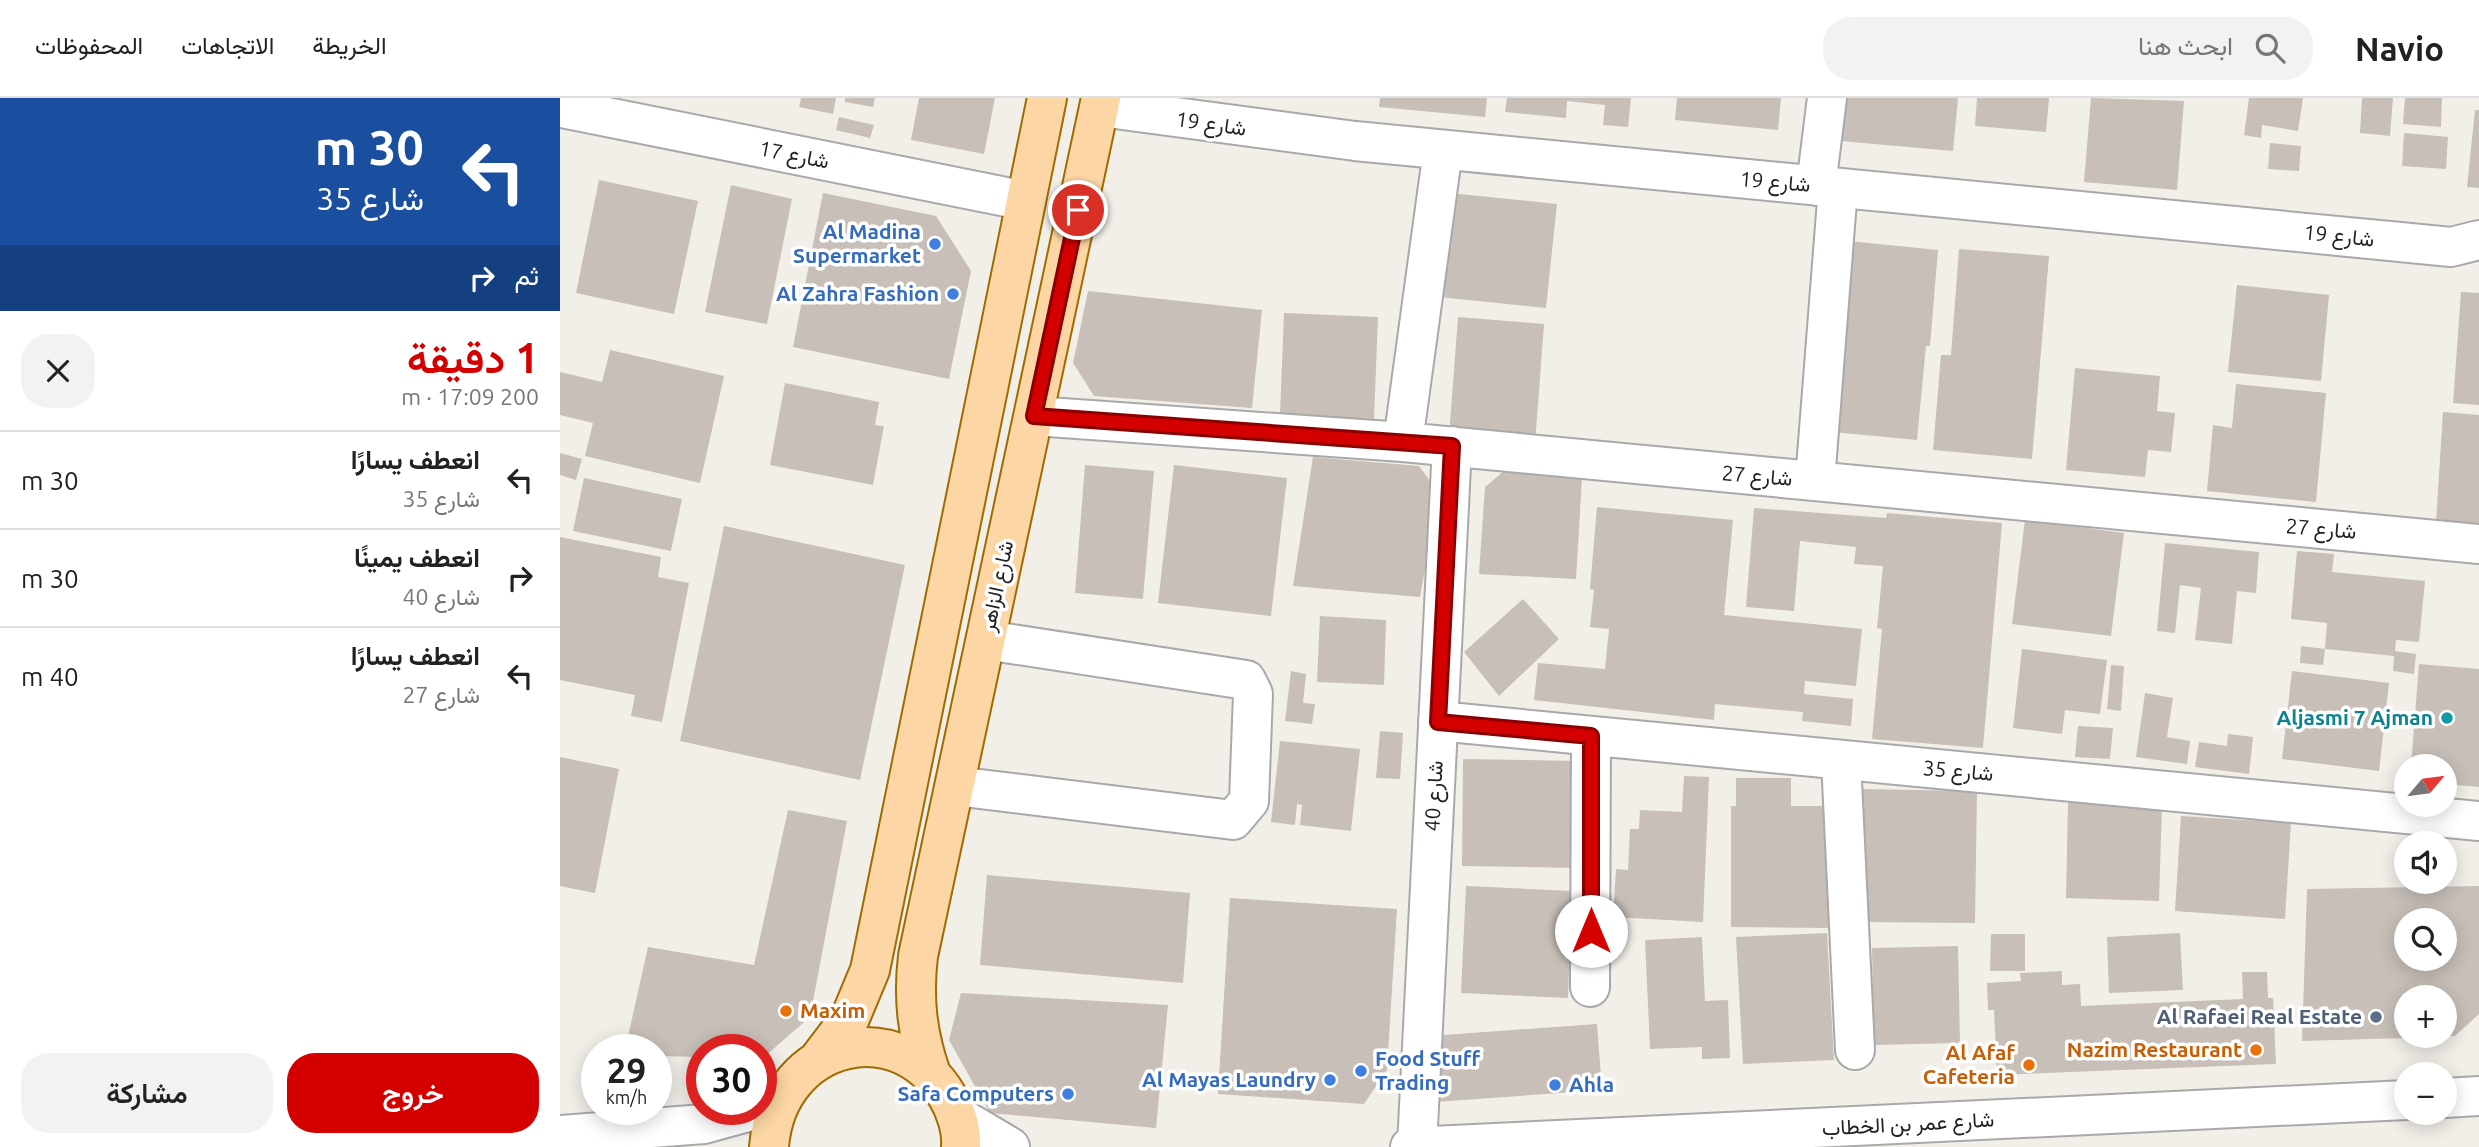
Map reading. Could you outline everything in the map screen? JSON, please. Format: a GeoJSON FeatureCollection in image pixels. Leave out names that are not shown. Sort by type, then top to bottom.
{"type":"FeatureCollection","features":[{"type":"Feature","properties":{"kind":"main road"},"geometry":{"type":"LineString","coordinates":[[777,1094],[819,1059],[850,1018],[870,971],[1047,98]]}},
{"type":"Feature","properties":{"kind":"main road","name":"شارع الزاهر"},"geometry":{"type":"LineString","coordinates":[[931,1074],[917,1028],[915,979],[1100,102]]}},
{"type":"Feature","properties":{"kind":"main road"},"geometry":{"type":"LineString","coordinates":[[819,1059],[841,1051],[866,1048],[889,1051],[911,1060],[931,1074],[946,1093],[959,1131]]}},
{"type":"Feature","properties":{"kind":"main road"},"geometry":{"type":"LineString","coordinates":[[769,1147],[771,1125]]}},
{"type":"Feature","properties":{"kind":"street"},"geometry":{"type":"LineString","coordinates":[[1815,481],[1827,187],[1827,98]]}},
{"type":"Feature","properties":{"kind":"street","name":"شارع 19"},"geometry":{"type":"LineString","coordinates":[[1100,102],[1266,131],[1443,150],[2470,249]]}},
{"type":"Feature","properties":{"kind":"street","name":"شارع 17"},"geometry":{"type":"LineString","coordinates":[[562,108],[1026,201]]}},
{"type":"Feature","properties":{"kind":"street"},"geometry":{"type":"LineString","coordinates":[[1403,442],[1443,150]]}},
{"type":"Feature","properties":{"kind":"street","name":"شارع 27"},"geometry":{"type":"LineString","coordinates":[[1034,416],[1452,446],[2479,544]]}},
{"type":"Feature","properties":{"kind":"street","name":"شارع 40"},"geometry":{"type":"LineString","coordinates":[[1417,1147],[1452,446]]}},
{"type":"Feature","properties":{"kind":"street"},"geometry":{"type":"LineString","coordinates":[[955,786],[1233,820],[1249,801],[1253,694],[1245,680],[986,640]]}},
{"type":"Feature","properties":{"kind":"street","name":"شارع 35"},"geometry":{"type":"LineString","coordinates":[[1438,722],[2479,821]]}},
{"type":"Feature","properties":{"kind":"street"},"geometry":{"type":"LineString","coordinates":[[1590,987],[1591,736]]}},
{"type":"Feature","properties":{"kind":"street"},"geometry":{"type":"LineString","coordinates":[[1841,760],[1855,1049]]}},
{"type":"Feature","properties":{"kind":"street"},"geometry":{"type":"LineString","coordinates":[[2457,1097],[2479,1096]]}},
{"type":"Feature","properties":{"kind":"street","name":"شارع عمر بن الخطاب"},"geometry":{"type":"LineString","coordinates":[[1410,1147],[2048,1132],[2394,1101]]}},
{"type":"Feature","properties":{"kind":"street"},"geometry":{"type":"LineString","coordinates":[[560,1135],[691,1125]]}},
{"type":"Feature","properties":{"kind":"street"},"geometry":{"type":"LineString","coordinates":[[959,1131],[1010,1147]]}},
{"type":"Feature","properties":{"kind":"building"},"geometry":{"type":"Polygon","coordinates":[[[801,98],[836,98],[833,114],[799,107],[801,98]]]}},
{"type":"Feature","properties":{"kind":"building"},"geometry":{"type":"Polygon","coordinates":[[[845,98],[875,98],[873,107],[845,102],[845,98]]]}},
{"type":"Feature","properties":{"kind":"building"},"geometry":{"type":"Polygon","coordinates":[[[919,98],[995,98],[984,154],[911,140],[919,98]]]}},
{"type":"Feature","properties":{"kind":"building"},"geometry":{"type":"Polygon","coordinates":[[[1380,98],[1487,98],[1485,117],[1379,107],[1380,98]]]}},
{"type":"Feature","properties":{"kind":"building"},"geometry":{"type":"Polygon","coordinates":[[[1507,98],[1631,98],[1628,127],[1603,125],[1605,105],[1567,101],[1566,118],[1505,112],[1507,98]]]}},
{"type":"Feature","properties":{"kind":"building"},"geometry":{"type":"Polygon","coordinates":[[[1677,98],[1781,98],[1778,130],[1675,120],[1677,98]]]}},
{"type":"Feature","properties":{"kind":"building"},"geometry":{"type":"Polygon","coordinates":[[[1844,98],[1958,98],[1953,151],[1841,141],[1844,98]]]}},
{"type":"Feature","properties":{"kind":"building"},"geometry":{"type":"Polygon","coordinates":[[[1977,98],[2049,98],[2046,132],[1975,126],[1977,98]]]}},
{"type":"Feature","properties":{"kind":"building"},"geometry":{"type":"Polygon","coordinates":[[[2091,98],[2184,101],[2177,190],[2084,182],[2091,98]]]}},
{"type":"Feature","properties":{"kind":"building"},"geometry":{"type":"Polygon","coordinates":[[[2249,98],[2303,98],[2298,131],[2262,125],[2261,138],[2244,135],[2249,98]]]}},
{"type":"Feature","properties":{"kind":"building"},"geometry":{"type":"Polygon","coordinates":[[[2362,98],[2393,98],[2390,136],[2360,133],[2362,98]]]}},
{"type":"Feature","properties":{"kind":"building"},"geometry":{"type":"Polygon","coordinates":[[[2405,98],[2442,98],[2441,127],[2403,124],[2405,98]]]}},
{"type":"Feature","properties":{"kind":"building"},"geometry":{"type":"Polygon","coordinates":[[[2475,110],[2479,110],[2479,188],[2467,187],[2475,110]]]}},
{"type":"Feature","properties":{"kind":"building"},"geometry":{"type":"Polygon","coordinates":[[[839,117],[874,125],[870,138],[836,130],[839,117]]]}},
{"type":"Feature","properties":{"kind":"building"},"geometry":{"type":"Polygon","coordinates":[[[2404,133],[2448,137],[2446,169],[2402,166],[2404,133]]]}},
{"type":"Feature","properties":{"kind":"building"},"geometry":{"type":"Polygon","coordinates":[[[2270,143],[2301,146],[2299,171],[2268,169],[2270,143]]]}},
{"type":"Feature","properties":{"kind":"building"},"geometry":{"type":"Polygon","coordinates":[[[599,180],[698,201],[674,314],[576,293],[599,180]]]}},
{"type":"Feature","properties":{"kind":"building"},"geometry":{"type":"Polygon","coordinates":[[[731,185],[792,199],[767,324],[705,312],[731,185]]]}},
{"type":"Feature","properties":{"kind":"building"},"geometry":{"type":"Polygon","coordinates":[[[823,193],[936,216],[971,271],[949,379],[793,347],[823,193]]]}},
{"type":"Feature","properties":{"kind":"building"},"geometry":{"type":"Polygon","coordinates":[[[1450,193],[1557,204],[1546,308],[1439,297],[1450,193]]]}},
{"type":"Feature","properties":{"kind":"building"},"geometry":{"type":"Polygon","coordinates":[[[1839,240],[1938,250],[1930,346],[1926,346],[1917,440],[1822,431],[1839,240]]]}},
{"type":"Feature","properties":{"kind":"building"},"geometry":{"type":"Polygon","coordinates":[[[1959,249],[2049,256],[2032,459],[1933,450],[1941,355],[1951,355],[1959,249]]]}},
{"type":"Feature","properties":{"kind":"building"},"geometry":{"type":"Polygon","coordinates":[[[2237,285],[2329,295],[2321,381],[2228,372],[2237,285]]]}},
{"type":"Feature","properties":{"kind":"building"},"geometry":{"type":"Polygon","coordinates":[[[1088,291],[1262,310],[1252,408],[1094,396],[1073,363],[1088,291]]]}},
{"type":"Feature","properties":{"kind":"building"},"geometry":{"type":"Polygon","coordinates":[[[2461,292],[2479,293],[2479,405],[2453,403],[2461,292]]]}},
{"type":"Feature","properties":{"kind":"building"},"geometry":{"type":"Polygon","coordinates":[[[1284,313],[1378,317],[1374,419],[1280,414],[1284,313]]]}},
{"type":"Feature","properties":{"kind":"building"},"geometry":{"type":"Polygon","coordinates":[[[1458,317],[1544,324],[1535,444],[1449,436],[1458,317]]]}},
{"type":"Feature","properties":{"kind":"building"},"geometry":{"type":"Polygon","coordinates":[[[610,350],[724,376],[700,483],[585,456],[593,423],[560,415],[560,372],[602,382],[610,350]]]}},
{"type":"Feature","properties":{"kind":"building"},"geometry":{"type":"Polygon","coordinates":[[[2075,368],[2160,376],[2157,411],[2175,413],[2171,452],[2148,450],[2145,477],[2066,470],[2075,368]]]}},
{"type":"Feature","properties":{"kind":"building"},"geometry":{"type":"Polygon","coordinates":[[[785,383],[879,402],[875,425],[884,426],[873,485],[770,465],[785,383]]]}},
{"type":"Feature","properties":{"kind":"building"},"geometry":{"type":"Polygon","coordinates":[[[2236,384],[2326,393],[2316,502],[2207,491],[2213,425],[2232,428],[2236,384]]]}},
{"type":"Feature","properties":{"kind":"building"},"geometry":{"type":"Polygon","coordinates":[[[2443,412],[2479,415],[2479,525],[2436,522],[2443,412]]]}},
{"type":"Feature","properties":{"kind":"building"},"geometry":{"type":"Polygon","coordinates":[[[560,453],[582,459],[576,480],[560,475],[560,453]]]}},
{"type":"Feature","properties":{"kind":"building"},"geometry":{"type":"Polygon","coordinates":[[[1313,457],[1419,466],[1439,493],[1420,597],[1293,586],[1313,457]]]}},
{"type":"Feature","properties":{"kind":"building"},"geometry":{"type":"Polygon","coordinates":[[[1085,465],[1154,471],[1143,599],[1075,593],[1085,465]]]}},
{"type":"Feature","properties":{"kind":"building"},"geometry":{"type":"Polygon","coordinates":[[[1174,465],[1287,478],[1271,616],[1158,603],[1174,465]]]}},
{"type":"Feature","properties":{"kind":"building"},"geometry":{"type":"Polygon","coordinates":[[[1504,471],[1582,478],[1576,579],[1479,574],[1485,487],[1504,471]]]}},
{"type":"Feature","properties":{"kind":"building"},"geometry":{"type":"Polygon","coordinates":[[[584,478],[682,499],[671,551],[573,531],[584,478]]]}},
{"type":"Feature","properties":{"kind":"building"},"geometry":{"type":"Polygon","coordinates":[[[1597,507],[1733,520],[1724,615],[1862,629],[1856,686],[1805,681],[1804,694],[1853,699],[1851,726],[1802,721],[1803,712],[1715,704],[1714,720],[1534,700],[1538,663],[1605,669],[1609,629],[1590,627],[1594,590],[1590,589],[1597,507]]]}},
{"type":"Feature","properties":{"kind":"building"},"geometry":{"type":"Polygon","coordinates":[[[1754,508],[1886,518],[1887,513],[2002,523],[1983,748],[1872,739],[1882,629],[1877,628],[1883,566],[1854,564],[1856,547],[1800,541],[1794,611],[1746,607],[1754,508]]]}},
{"type":"Feature","properties":{"kind":"building"},"geometry":{"type":"Polygon","coordinates":[[[2025,520],[2124,533],[2111,636],[2012,624],[2025,520]]]}},
{"type":"Feature","properties":{"kind":"building"},"geometry":{"type":"Polygon","coordinates":[[[724,526],[905,565],[860,780],[680,741],[724,526]]]}},
{"type":"Feature","properties":{"kind":"building"},"geometry":{"type":"Polygon","coordinates":[[[560,537],[661,557],[658,577],[689,583],[662,722],[631,716],[635,695],[560,680],[560,537]]]}},
{"type":"Feature","properties":{"kind":"building"},"geometry":{"type":"Polygon","coordinates":[[[2165,543],[2259,552],[2256,593],[2237,591],[2232,644],[2195,640],[2201,588],[2180,585],[2175,633],[2157,631],[2165,543]]]}},
{"type":"Feature","properties":{"kind":"building"},"geometry":{"type":"Polygon","coordinates":[[[2297,551],[2334,554],[2332,572],[2425,581],[2419,642],[2396,640],[2395,651],[2416,654],[2414,674],[2393,671],[2394,656],[2325,649],[2327,623],[2291,619],[2297,551]]]}},
{"type":"Feature","properties":{"kind":"building"},"geometry":{"type":"Polygon","coordinates":[[[1523,599],[1559,639],[1499,696],[1464,652],[1523,599]]]}},
{"type":"Feature","properties":{"kind":"building"},"geometry":{"type":"Polygon","coordinates":[[[1320,616],[1386,620],[1384,685],[1317,682],[1320,616]]]}},
{"type":"Feature","properties":{"kind":"building"},"geometry":{"type":"Polygon","coordinates":[[[2301,646],[2325,649],[2323,665],[2300,663],[2301,646]]]}},
{"type":"Feature","properties":{"kind":"building"},"geometry":{"type":"Polygon","coordinates":[[[2022,649],[2107,660],[2100,714],[2065,710],[2062,734],[2013,728],[2022,649]]]}},
{"type":"Feature","properties":{"kind":"building","name":"Aljasmi 7 Ajman"},"geometry":{"type":"Polygon","coordinates":[[[2419,664],[2479,669],[2479,787],[2457,785],[2457,754],[2412,754],[2419,664]]]}},
{"type":"Feature","properties":{"kind":"building"},"geometry":{"type":"Polygon","coordinates":[[[2111,665],[2124,666],[2121,711],[2107,709],[2111,665]]]}},
{"type":"Feature","properties":{"kind":"building"},"geometry":{"type":"Polygon","coordinates":[[[1291,671],[1306,674],[1303,703],[1315,704],[1312,724],[1285,721],[1291,671]]]}},
{"type":"Feature","properties":{"kind":"building"},"geometry":{"type":"Polygon","coordinates":[[[2292,671],[2389,683],[2379,771],[2282,759],[2292,671]]]}},
{"type":"Feature","properties":{"kind":"building"},"geometry":{"type":"Polygon","coordinates":[[[2145,693],[2173,698],[2167,737],[2190,741],[2187,764],[2136,757],[2145,693]]]}},
{"type":"Feature","properties":{"kind":"building"},"geometry":{"type":"Polygon","coordinates":[[[2078,726],[2113,728],[2110,759],[2075,757],[2078,726]]]}},
{"type":"Feature","properties":{"kind":"building"},"geometry":{"type":"Polygon","coordinates":[[[1380,731],[1403,733],[1400,779],[1376,778],[1380,731]]]}},
{"type":"Feature","properties":{"kind":"building"},"geometry":{"type":"Polygon","coordinates":[[[2228,734],[2253,737],[2249,774],[2195,767],[2199,742],[2227,746],[2228,734]]]}},
{"type":"Feature","properties":{"kind":"building"},"geometry":{"type":"Polygon","coordinates":[[[1280,741],[1360,749],[1351,831],[1300,825],[1302,805],[1297,804],[1295,825],[1271,822],[1280,741]]]}},
{"type":"Feature","properties":{"kind":"building"},"geometry":{"type":"Polygon","coordinates":[[[560,757],[619,769],[595,893],[560,886],[560,757]]]}},
{"type":"Feature","properties":{"kind":"building"},"geometry":{"type":"Polygon","coordinates":[[[1463,759],[1578,761],[1577,868],[1462,866],[1463,759]]]}},
{"type":"Feature","properties":{"kind":"building"},"geometry":{"type":"Polygon","coordinates":[[[1684,776],[1709,777],[1703,922],[1613,917],[1616,869],[1628,870],[1630,829],[1639,829],[1640,810],[1682,812],[1684,776]]]}},
{"type":"Feature","properties":{"kind":"building"},"geometry":{"type":"Polygon","coordinates":[[[1736,778],[1791,778],[1791,806],[1831,806],[1830,928],[1731,927],[1731,806],[1736,806],[1736,778]]]}},
{"type":"Feature","properties":{"kind":"building"},"geometry":{"type":"Polygon","coordinates":[[[1858,789],[1977,791],[1975,923],[1857,922],[1858,789]]]}},
{"type":"Feature","properties":{"kind":"building"},"geometry":{"type":"Polygon","coordinates":[[[2068,802],[2162,805],[2159,901],[2066,898],[2068,802]]]}},
{"type":"Feature","properties":{"kind":"building"},"geometry":{"type":"Polygon","coordinates":[[[788,810],[847,821],[810,1017],[777,1046],[777,1034],[686,1034],[686,1057],[672,1056],[672,1034],[629,1034],[648,947],[754,965],[788,810]]]}},
{"type":"Feature","properties":{"kind":"building"},"geometry":{"type":"Polygon","coordinates":[[[2181,816],[2291,823],[2285,919],[2175,911],[2181,816]]]}},
{"type":"Feature","properties":{"kind":"building"},"geometry":{"type":"Polygon","coordinates":[[[987,875],[1190,893],[1183,983],[980,965],[987,875]]]}},
{"type":"Feature","properties":{"kind":"building"},"geometry":{"type":"Polygon","coordinates":[[[1466,886],[1572,891],[1568,998],[1461,993],[1466,886]]]}},
{"type":"Feature","properties":{"kind":"building"},"geometry":{"type":"Polygon","coordinates":[[[2457,886],[2479,886],[2479,1014],[2457,1034],[2457,985],[2394,985],[2394,1038],[2302,1041],[2307,889],[2394,887],[2394,894],[2457,894],[2457,886]]]}},
{"type":"Feature","properties":{"kind":"building"},"geometry":{"type":"Polygon","coordinates":[[[1230,898],[1397,909],[1387,1070],[1364,1104],[1218,1094],[1230,898]]]}},
{"type":"Feature","properties":{"kind":"building"},"geometry":{"type":"Polygon","coordinates":[[[1827,933],[1834,1060],[1743,1064],[1736,937],[1827,933]]]}},
{"type":"Feature","properties":{"kind":"building"},"geometry":{"type":"Polygon","coordinates":[[[2180,933],[2183,990],[2109,993],[2107,937],[2180,933]]]}},
{"type":"Feature","properties":{"kind":"building"},"geometry":{"type":"Polygon","coordinates":[[[1991,934],[2025,934],[2025,971],[1990,971],[1991,934]]]}},
{"type":"Feature","properties":{"kind":"building"},"geometry":{"type":"Polygon","coordinates":[[[1702,937],[1705,1001],[1728,1000],[1730,1058],[1702,1059],[1702,1047],[1650,1049],[1645,940],[1702,937]]]}},
{"type":"Feature","properties":{"kind":"building"},"geometry":{"type":"Polygon","coordinates":[[[1958,946],[1960,1043],[1874,1045],[1872,948],[1958,946]]]}},
{"type":"Feature","properties":{"kind":"building"},"geometry":{"type":"Polygon","coordinates":[[[2062,971],[2062,985],[2080,984],[2081,1006],[2243,999],[2242,972],[2267,972],[2268,998],[2273,998],[2276,1064],[1997,1075],[1994,1010],[1988,1010],[1987,983],[2021,981],[2020,973],[2062,971]]]}},
{"type":"Feature","properties":{"kind":"building"},"geometry":{"type":"Polygon","coordinates":[[[961,993],[1168,1005],[1156,1128],[990,1113],[949,1040],[961,993]]]}},
{"type":"Feature","properties":{"kind":"building"},"geometry":{"type":"Polygon","coordinates":[[[1597,1024],[1602,1090],[1435,1102],[1430,1036],[1597,1024]]]}},
{"type":"Feature","properties":{"kind":"place","name":"Al Madina Supermarket"},"geometry":{"type":"Point","coordinates":[935,244]}},
{"type":"Feature","properties":{"kind":"place","name":"Al Zahra Fashion"},"geometry":{"type":"Point","coordinates":[953,294]}},
{"type":"Feature","properties":{"kind":"place","name":"Aljasmi 7 Ajman"},"geometry":{"type":"Point","coordinates":[2447,718]}},
{"type":"Feature","properties":{"kind":"place","name":"Maxim"},"geometry":{"type":"Point","coordinates":[786,1011]}},
{"type":"Feature","properties":{"kind":"place","name":"Al Rafaei Real Estate"},"geometry":{"type":"Point","coordinates":[2376,1017]}},
{"type":"Feature","properties":{"kind":"place","name":"Nazim Restaurant"},"geometry":{"type":"Point","coordinates":[2256,1050]}},
{"type":"Feature","properties":{"kind":"place","name":"Al Afaf Cafeteria"},"geometry":{"type":"Point","coordinates":[2029,1065]}},
{"type":"Feature","properties":{"kind":"place","name":"Food Stuff Trading"},"geometry":{"type":"Point","coordinates":[1361,1071]}},
{"type":"Feature","properties":{"kind":"place","name":"Al Mayas Laundry"},"geometry":{"type":"Point","coordinates":[1330,1080]}},
{"type":"Feature","properties":{"kind":"place","name":"Ahla"},"geometry":{"type":"Point","coordinates":[1555,1085]}},
{"type":"Feature","properties":{"kind":"place","name":"Safa Computers"},"geometry":{"type":"Point","coordinates":[1068,1094]}},
{"type":"Feature","properties":{"kind":"route"},"geometry":{"type":"LineString","coordinates":[[1078,210],[1034,416],[1452,446],[1438,722],[1591,736],[1591,931]]}}]}
